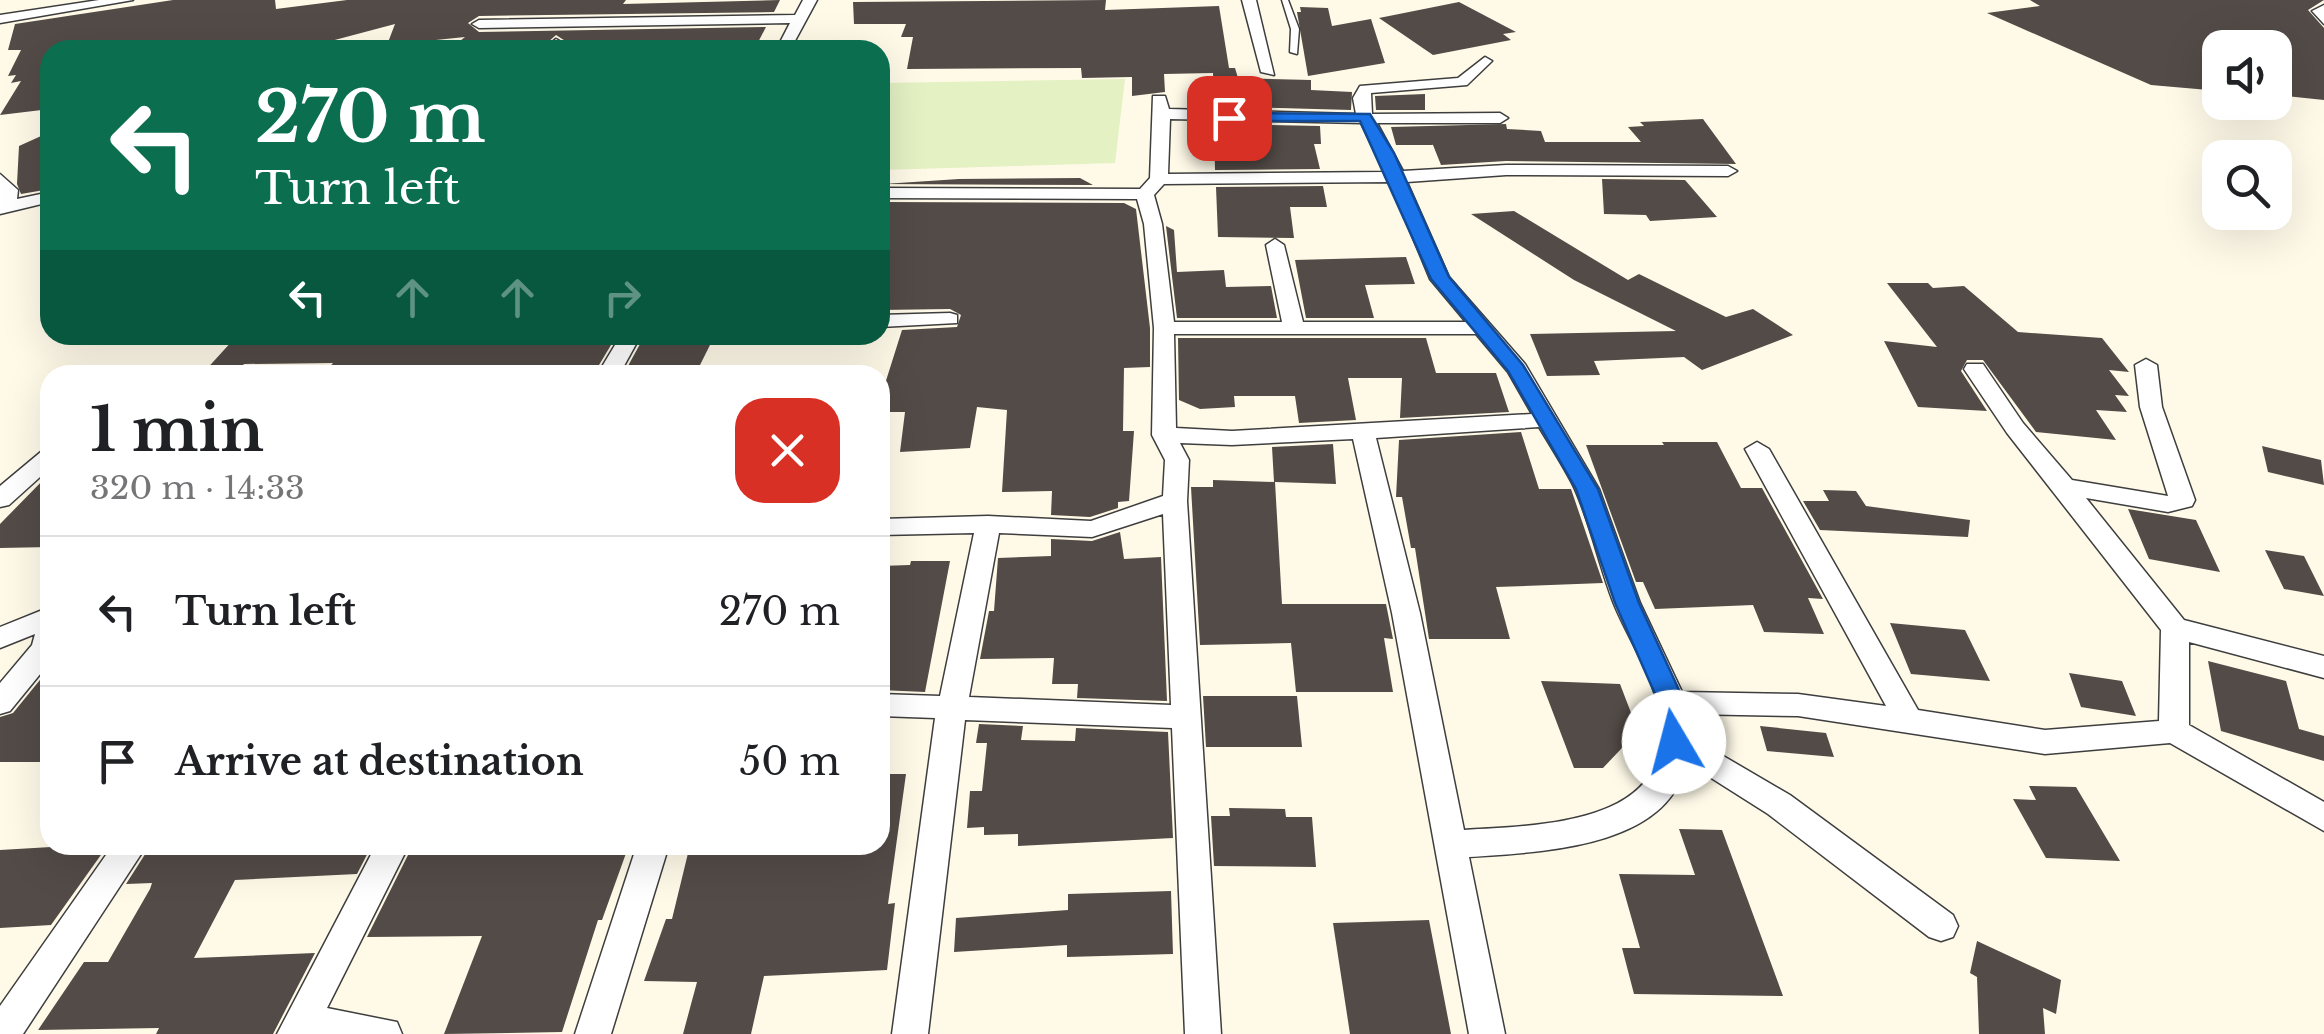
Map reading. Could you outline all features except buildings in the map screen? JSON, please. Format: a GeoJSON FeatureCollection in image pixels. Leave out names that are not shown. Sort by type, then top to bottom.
{"type":"FeatureCollection","features":[{"type":"Feature","properties":{"kind":"street"},"geometry":{"type":"LineString","coordinates":[[0,20],[126,0]]}},
{"type":"Feature","properties":{"kind":"street"},"geometry":{"type":"LineString","coordinates":[[788,40],[810,0]]}},
{"type":"Feature","properties":{"kind":"street"},"geometry":{"type":"LineString","coordinates":[[1249,0],[1269,72]]}},
{"type":"Feature","properties":{"kind":"street"},"geometry":{"type":"LineString","coordinates":[[2324,4],[2319,11],[2324,20]]}},
{"type":"Feature","properties":{"kind":"street"},"geometry":{"type":"LineString","coordinates":[[559,5],[564,16],[576,24]]}},
{"type":"Feature","properties":{"kind":"street"},"geometry":{"type":"LineString","coordinates":[[479,24],[799,18]]}},
{"type":"Feature","properties":{"kind":"street"},"geometry":{"type":"LineString","coordinates":[[1450,844],[1564,837],[1626,817],[1667,780],[1674,742],[1672,703],[1627,603],[1587,489],[1486,328],[1440,279],[1396,176],[1365,117],[1365,89],[1462,82],[1485,62]]}},
{"type":"Feature","properties":{"kind":"street"},"geometry":{"type":"LineString","coordinates":[[1203,1034],[1184,717],[1175,501],[1177,460],[1164,434],[1164,328],[1153,224],[1152,186],[1162,107],[1365,117],[1500,118]]}},
{"type":"Feature","properties":{"kind":"street"},"geometry":{"type":"LineString","coordinates":[[890,193],[1506,170],[1728,171]]}},
{"type":"Feature","properties":{"kind":"street"},"geometry":{"type":"LineString","coordinates":[[0,179],[8,190],[4,208],[40,199]]}},
{"type":"Feature","properties":{"kind":"street"},"geometry":{"type":"LineString","coordinates":[[1274,245],[1294,328]]}},
{"type":"Feature","properties":{"kind":"street"},"geometry":{"type":"LineString","coordinates":[[890,320],[950,319]]}},
{"type":"Feature","properties":{"kind":"street"},"geometry":{"type":"LineString","coordinates":[[1164,328],[1486,328]]}},
{"type":"Feature","properties":{"kind":"street"},"geometry":{"type":"LineString","coordinates":[[2064,486],[2168,504],[2183,500],[2152,407],[2146,364]]}},
{"type":"Feature","properties":{"kind":"street"},"geometry":{"type":"LineString","coordinates":[[1976,369],[2015,428],[2175,628],[2324,666]]}},
{"type":"Feature","properties":{"kind":"street"},"geometry":{"type":"LineString","coordinates":[[1164,434],[1232,438],[1546,420]]}},
{"type":"Feature","properties":{"kind":"street"},"geometry":{"type":"LineString","coordinates":[[1362,432],[1406,613],[1487,1034]]}},
{"type":"Feature","properties":{"kind":"street"},"geometry":{"type":"LineString","coordinates":[[1758,448],[1909,720]]}},
{"type":"Feature","properties":{"kind":"street"},"geometry":{"type":"LineString","coordinates":[[0,499],[40,465]]}},
{"type":"Feature","properties":{"kind":"street"},"geometry":{"type":"LineString","coordinates":[[890,527],[988,524],[1092,529],[1175,501]]}},
{"type":"Feature","properties":{"kind":"street"},"geometry":{"type":"LineString","coordinates":[[910,1034],[953,709],[988,524]]}},
{"type":"Feature","properties":{"kind":"street"},"geometry":{"type":"LineString","coordinates":[[0,638],[40,621]]}},
{"type":"Feature","properties":{"kind":"street"},"geometry":{"type":"LineString","coordinates":[[2174,731],[2175,628]]}},
{"type":"Feature","properties":{"kind":"street"},"geometry":{"type":"LineString","coordinates":[[0,703],[40,655]]}},
{"type":"Feature","properties":{"kind":"street"},"geometry":{"type":"LineString","coordinates":[[1672,703],[1798,705],[2044,742],[2174,731],[2324,818]]}},
{"type":"Feature","properties":{"kind":"street"},"geometry":{"type":"LineString","coordinates":[[890,706],[1184,717]]}},
{"type":"Feature","properties":{"kind":"street"},"geometry":{"type":"LineString","coordinates":[[1674,742],[1718,764],[1770,798],[1941,926]]}},
{"type":"Feature","properties":{"kind":"street"},"geometry":{"type":"LineString","coordinates":[[2,1034],[123,855]]}},
{"type":"Feature","properties":{"kind":"street"},"geometry":{"type":"LineString","coordinates":[[384,1034],[298,1028],[387,855]]}},
{"type":"Feature","properties":{"kind":"street"},"geometry":{"type":"LineString","coordinates":[[594,1034],[650,855]]}},
{"type":"Feature","properties":{"kind":"lane"},"geometry":{"type":"LineString","coordinates":[[1285,0],[1295,29],[1294,52]]}},
{"type":"Feature","properties":{"kind":"green space"},"geometry":{"type":"Polygon","coordinates":[[[1125,79],[1115,163],[890,170],[890,83],[1125,79]]]}},
{"type":"Feature","properties":{"kind":"route"},"geometry":{"type":"LineString","coordinates":[[1229,118],[1365,117],[1386,153],[1440,279],[1486,328],[1516,369],[1587,489],[1627,603],[1672,703],[1674,742]]}}]}
